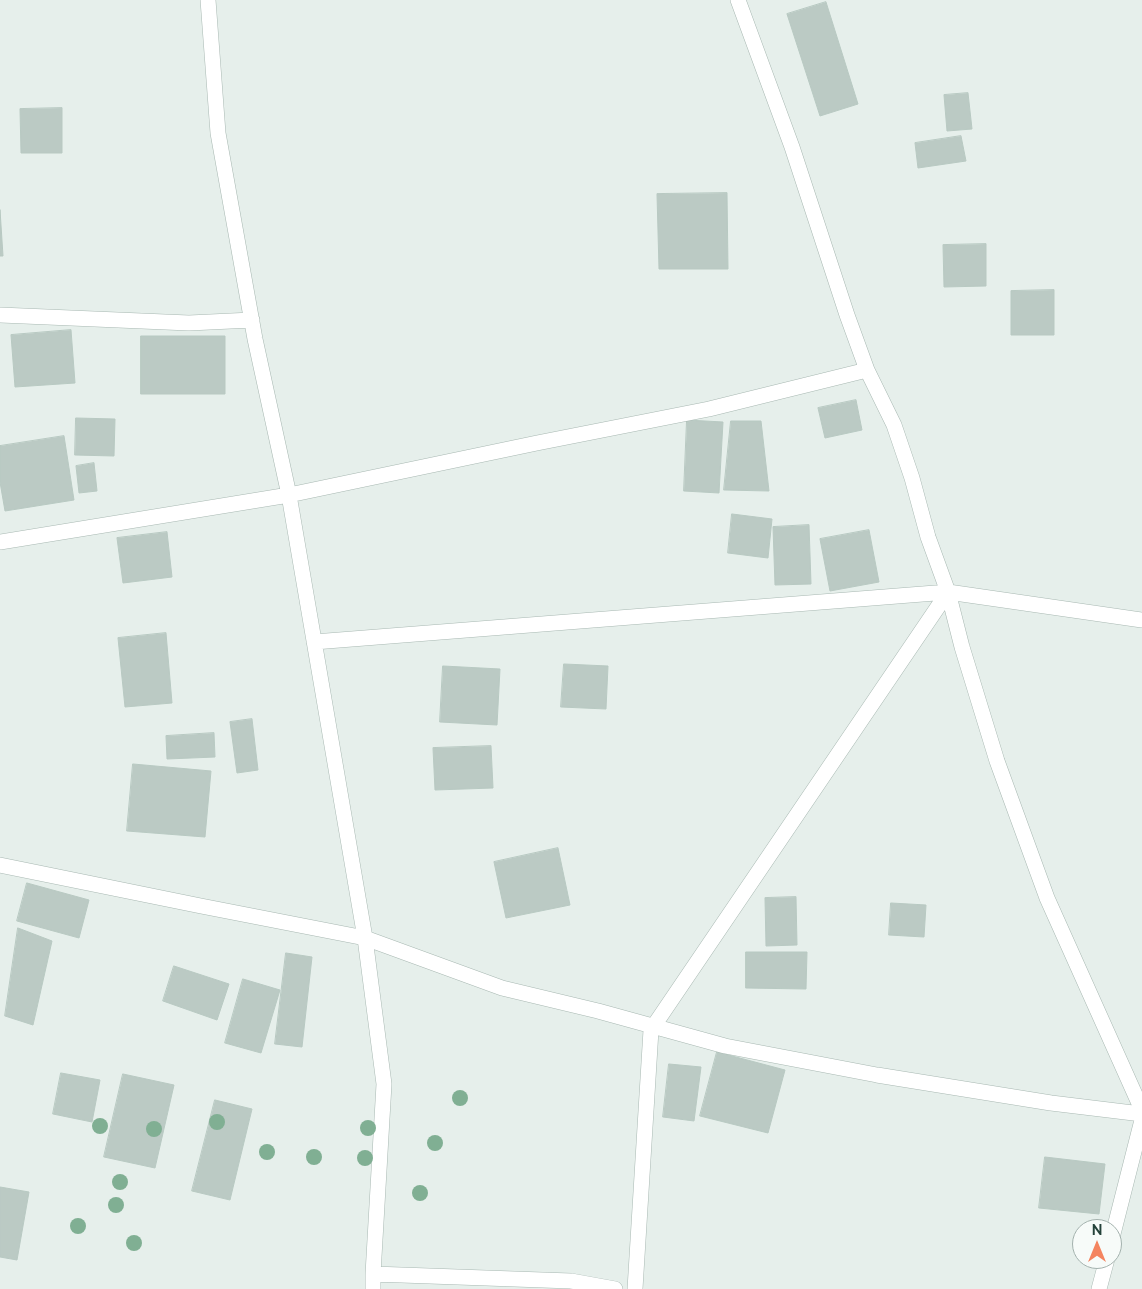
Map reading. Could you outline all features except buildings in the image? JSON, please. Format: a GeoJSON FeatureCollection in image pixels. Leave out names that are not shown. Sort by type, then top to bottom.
{"type":"FeatureCollection","features":[{"type":"Feature","properties":{"kind":"street"},"geometry":{"type":"LineString","coordinates":[[208,0],[218,133],[252,320],[289,495],[364,938],[384,1084],[373,1289]]}},
{"type":"Feature","properties":{"kind":"street"},"geometry":{"type":"LineString","coordinates":[[0,865],[364,938],[502,988],[725,1046],[877,1075],[1051,1103],[1142,1112],[1047,898],[997,762],[962,647],[948,592],[928,536],[912,478],[894,425],[867,370],[846,315],[792,147],[738,0]]}},
{"type":"Feature","properties":{"kind":"street"},"geometry":{"type":"LineString","coordinates":[[0,314],[189,324],[252,320]]}},
{"type":"Feature","properties":{"kind":"street"},"geometry":{"type":"LineString","coordinates":[[0,542],[289,495],[709,409],[867,370]]}},
{"type":"Feature","properties":{"kind":"street"},"geometry":{"type":"LineString","coordinates":[[635,1289],[651,1030],[948,592]]}},
{"type":"Feature","properties":{"kind":"street"},"geometry":{"type":"LineString","coordinates":[[314,642],[948,592],[1142,620]]}},
{"type":"Feature","properties":{"kind":"street"},"geometry":{"type":"LineString","coordinates":[[1117,1219],[1142,1120]]}},
{"type":"Feature","properties":{"kind":"street"},"geometry":{"type":"LineString","coordinates":[[1099,1289],[1104,1269]]}},
{"type":"Feature","properties":{"kind":"street"},"geometry":{"type":"LineString","coordinates":[[373,1274],[571,1281],[614,1289]]}}]}
